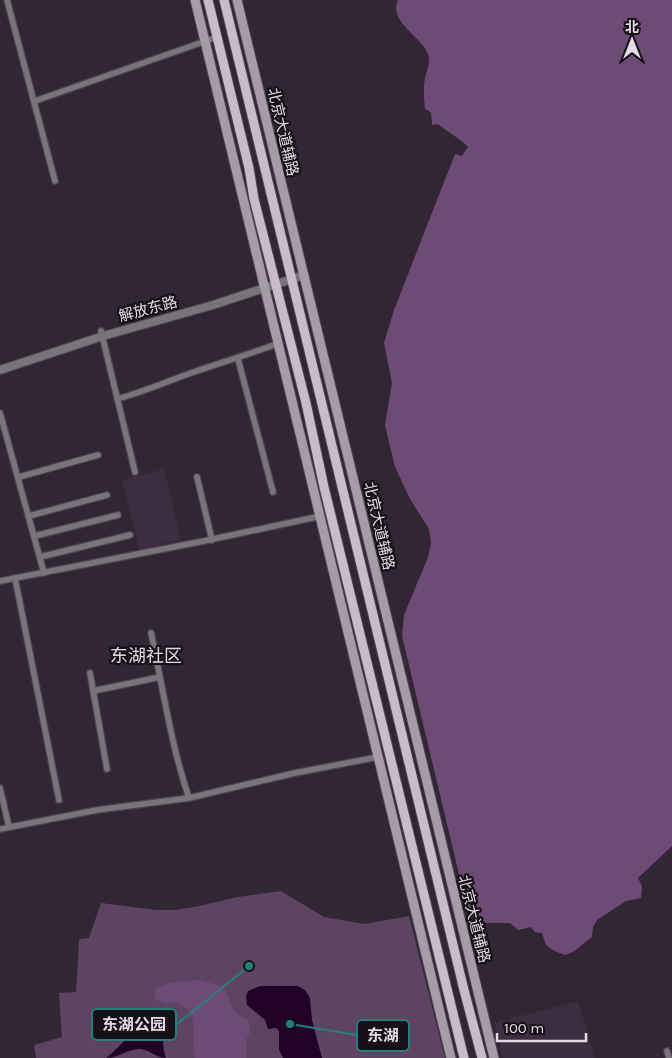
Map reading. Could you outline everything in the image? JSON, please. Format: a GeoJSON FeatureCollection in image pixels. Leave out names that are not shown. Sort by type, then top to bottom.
{"type":"FeatureCollection","features":[{"type":"Feature","properties":{"kind":"main road"},"geometry":{"type":"LineString","coordinates":[[195,0],[451,1058]]}},
{"type":"Feature","properties":{"kind":"main road"},"geometry":{"type":"LineString","coordinates":[[208,0],[464,1058]]}},
{"type":"Feature","properties":{"kind":"main road"},"geometry":{"type":"LineString","coordinates":[[224,0],[482,1058]]}},
{"type":"Feature","properties":{"kind":"main road","name":"北京大道辅路"},"geometry":{"type":"LineString","coordinates":[[237,0],[494,1058]]}},
{"type":"Feature","properties":{"kind":"street"},"geometry":{"type":"LineString","coordinates":[[7,0],[55,181]]}},
{"type":"Feature","properties":{"kind":"street"},"geometry":{"type":"LineString","coordinates":[[35,102],[217,37]]}},
{"type":"Feature","properties":{"kind":"street","name":"解放东路"},"geometry":{"type":"LineString","coordinates":[[0,364],[303,273]]}},
{"type":"Feature","properties":{"kind":"street"},"geometry":{"type":"LineString","coordinates":[[102,333],[136,472]]}},
{"type":"Feature","properties":{"kind":"street","name":"解放东路"},"geometry":{"type":"LineString","coordinates":[[0,370],[102,333]]}},
{"type":"Feature","properties":{"kind":"street"},"geometry":{"type":"LineString","coordinates":[[117,399],[238,359],[279,343]]}},
{"type":"Feature","properties":{"kind":"street"},"geometry":{"type":"LineString","coordinates":[[238,359],[273,492]]}},
{"type":"Feature","properties":{"kind":"street"},"geometry":{"type":"LineString","coordinates":[[0,413],[44,572]]}},
{"type":"Feature","properties":{"kind":"street"},"geometry":{"type":"LineString","coordinates":[[18,477],[98,455]]}},
{"type":"Feature","properties":{"kind":"street"},"geometry":{"type":"LineString","coordinates":[[197,477],[212,540]]}},
{"type":"Feature","properties":{"kind":"street"},"geometry":{"type":"LineString","coordinates":[[29,516],[107,495]]}},
{"type":"Feature","properties":{"kind":"street"},"geometry":{"type":"LineString","coordinates":[[35,536],[118,515]]}},
{"type":"Feature","properties":{"kind":"street"},"geometry":{"type":"LineString","coordinates":[[0,581],[212,540],[321,516]]}},
{"type":"Feature","properties":{"kind":"street"},"geometry":{"type":"LineString","coordinates":[[40,557],[130,535]]}},
{"type":"Feature","properties":{"kind":"street"},"geometry":{"type":"LineString","coordinates":[[16,578],[59,800]]}},
{"type":"Feature","properties":{"kind":"street"},"geometry":{"type":"LineString","coordinates":[[151,633],[169,722],[189,798]]}},
{"type":"Feature","properties":{"kind":"street"},"geometry":{"type":"LineString","coordinates":[[90,673],[107,769]]}},
{"type":"Feature","properties":{"kind":"street"},"geometry":{"type":"LineString","coordinates":[[93,691],[160,677]]}},
{"type":"Feature","properties":{"kind":"street"},"geometry":{"type":"LineString","coordinates":[[0,829],[97,810],[189,798],[295,773],[378,757]]}},
{"type":"Feature","properties":{"kind":"street"},"geometry":{"type":"LineString","coordinates":[[0,788],[9,827]]}},
{"type":"Feature","properties":{"kind":"street"},"geometry":{"type":"LineString","coordinates":[[666,1051],[669,1058]]}},
{"type":"Feature","properties":{"kind":"shaded area"},"geometry":{"type":"Polygon","coordinates":[[[398,0],[672,0],[672,846],[638,878],[642,886],[641,898],[626,901],[597,920],[593,927],[592,937],[573,952],[565,955],[554,951],[546,945],[542,933],[535,932],[531,927],[518,930],[510,923],[478,923],[471,915],[463,891],[402,636],[404,615],[428,557],[431,543],[429,529],[410,499],[395,467],[388,438],[385,425],[392,383],[384,343],[394,310],[455,154],[462,156],[468,147],[438,124],[432,125],[431,112],[425,109],[424,97],[424,82],[429,62],[427,52],[397,15],[398,0]]]}},
{"type":"Feature","properties":{"kind":"shaded area"},"geometry":{"type":"Polygon","coordinates":[[[164,469],[181,539],[140,550],[122,480],[164,469]]]}},
{"type":"Feature","properties":{"kind":"shaded area"},"geometry":{"type":"Polygon","coordinates":[[[281,891],[324,917],[365,924],[409,916],[445,1058],[36,1058],[34,1045],[62,1037],[59,993],[76,992],[79,939],[89,938],[101,903],[157,910],[175,910],[238,897],[281,891]]]}},
{"type":"Feature","properties":{"kind":"shaded area"},"geometry":{"type":"Polygon","coordinates":[[[200,980],[224,987],[234,1012],[249,1022],[250,1032],[246,1040],[246,1058],[195,1058],[192,1018],[189,1012],[183,1006],[174,1002],[169,1004],[155,1000],[155,990],[165,984],[200,980]]]}},
{"type":"Feature","properties":{"kind":"shaded area"},"geometry":{"type":"Polygon","coordinates":[[[260,986],[298,986],[305,990],[310,998],[312,1020],[322,1058],[283,1058],[279,1050],[279,1031],[276,1028],[268,1029],[265,1020],[247,1005],[246,996],[248,991],[260,986]]]}},
{"type":"Feature","properties":{"kind":"shaded area"},"geometry":{"type":"Polygon","coordinates":[[[578,1001],[595,1058],[502,1058],[494,1023],[578,1001]]]}},
{"type":"Feature","properties":{"kind":"shaded area"},"geometry":{"type":"Polygon","coordinates":[[[145,1012],[154,1012],[164,1021],[163,1044],[166,1058],[140,1049],[106,1058],[127,1038],[137,1016],[145,1012]]]}},
{"type":"Feature","properties":{"kind":"place","name":"东湖公园"},"geometry":{"type":"Point","coordinates":[249,966]}},
{"type":"Feature","properties":{"kind":"place","name":"东湖"},"geometry":{"type":"Point","coordinates":[290,1024]}},
{"type":"Feature","properties":{"kind":"district","name":"东湖社区"},"geometry":{"type":"Point","coordinates":[146,656]}}]}
